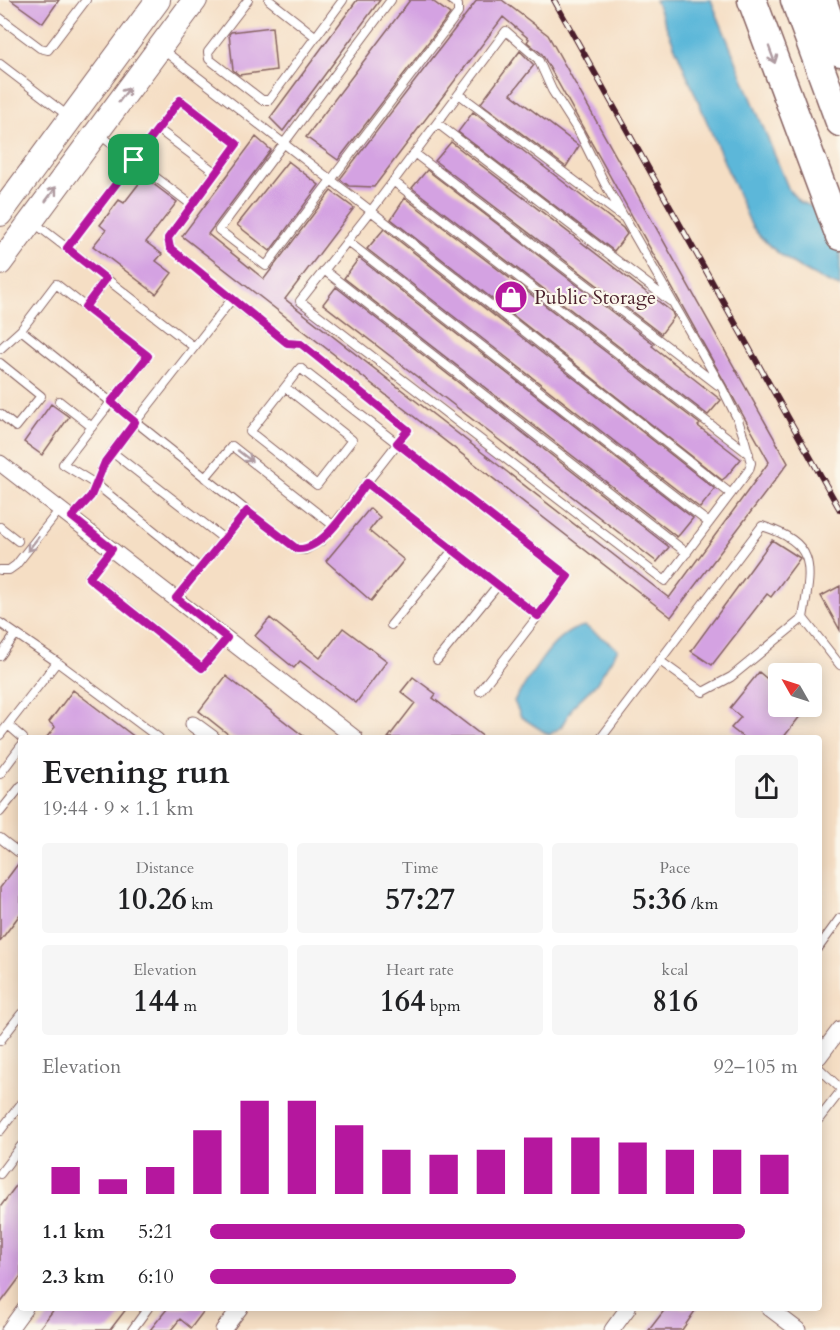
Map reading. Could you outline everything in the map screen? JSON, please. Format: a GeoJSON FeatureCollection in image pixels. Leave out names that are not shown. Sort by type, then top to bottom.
{"type":"FeatureCollection","features":[{"type":"Feature","properties":{"kind":"highway"},"geometry":{"type":"LineString","coordinates":[[752,0],[836,225]]}},
{"type":"Feature","properties":{"kind":"highway"},"geometry":{"type":"LineString","coordinates":[[795,0],[840,122]]}},
{"type":"Feature","properties":{"kind":"highway"},"geometry":{"type":"LineString","coordinates":[[822,0],[840,51]]}},
{"type":"Feature","properties":{"kind":"main road"},"geometry":{"type":"LineString","coordinates":[[0,263],[195,0]]}},
{"type":"Feature","properties":{"kind":"main road"},"geometry":{"type":"LineString","coordinates":[[157,2],[152,34],[159,47]]}},
{"type":"Feature","properties":{"kind":"main road"},"geometry":{"type":"LineString","coordinates":[[0,214],[157,2]]}},
{"type":"Feature","properties":{"kind":"main road"},"geometry":{"type":"LineString","coordinates":[[71,118],[78,131],[77,159]]}},
{"type":"Feature","properties":{"kind":"street"},"geometry":{"type":"LineString","coordinates":[[0,463],[351,735]]}},
{"type":"Feature","properties":{"kind":"street"},"geometry":{"type":"LineString","coordinates":[[193,724],[208,735]]}},
{"type":"Feature","properties":{"kind":"street"},"geometry":{"type":"LineString","coordinates":[[822,1053],[840,1029]]}},
{"type":"Feature","properties":{"kind":"street"},"geometry":{"type":"LineString","coordinates":[[9,1330],[23,1311]]}},
{"type":"Feature","properties":{"kind":"street"},"geometry":{"type":"LineString","coordinates":[[223,1330],[238,1311]]}},
{"type":"Feature","properties":{"kind":"street"},"geometry":{"type":"LineString","coordinates":[[612,1330],[626,1311]]}},
{"type":"Feature","properties":{"kind":"street"},"geometry":{"type":"LineString","coordinates":[[773,1311],[798,1330]]}},
{"type":"Feature","properties":{"kind":"lane"},"geometry":{"type":"LineString","coordinates":[[0,18],[40,48],[48,50],[86,0]]}},
{"type":"Feature","properties":{"kind":"lane"},"geometry":{"type":"LineString","coordinates":[[248,0],[208,52],[209,59],[262,100],[269,100],[343,0]]}},
{"type":"Feature","properties":{"kind":"lane"},"geometry":{"type":"LineString","coordinates":[[268,0],[316,38]]}},
{"type":"Feature","properties":{"kind":"lane"},"geometry":{"type":"LineString","coordinates":[[391,0],[219,230],[266,266],[458,13],[458,5],[451,0]]}},
{"type":"Feature","properties":{"kind":"lane"},"geometry":{"type":"LineString","coordinates":[[506,31],[538,59],[552,90],[580,134],[738,420],[749,454],[749,470],[665,581],[300,301],[459,94],[506,31]]}},
{"type":"Feature","properties":{"kind":"lane"},"geometry":{"type":"LineString","coordinates":[[159,47],[731,494]]}},
{"type":"Feature","properties":{"kind":"lane"},"geometry":{"type":"LineString","coordinates":[[0,64],[71,118]]}},
{"type":"Feature","properties":{"kind":"lane"},"geometry":{"type":"LineString","coordinates":[[459,94],[626,220]]}},
{"type":"Feature","properties":{"kind":"lane"},"geometry":{"type":"LineString","coordinates":[[21,330],[297,549],[314,546],[334,526],[408,430],[301,344],[287,343],[170,248],[168,238],[237,144],[180,100],[67,248]]}},
{"type":"Feature","properties":{"kind":"lane"},"geometry":{"type":"LineString","coordinates":[[437,123],[674,304]]}},
{"type":"Feature","properties":{"kind":"lane"},"geometry":{"type":"LineString","coordinates":[[158,129],[216,173]]}},
{"type":"Feature","properties":{"kind":"lane"},"geometry":{"type":"LineString","coordinates":[[96,132],[192,205]]}},
{"type":"Feature","properties":{"kind":"lane"},"geometry":{"type":"LineString","coordinates":[[414,153],[722,388]]}},
{"type":"Feature","properties":{"kind":"lane"},"geometry":{"type":"LineString","coordinates":[[393,181],[749,454]]}},
{"type":"Feature","properties":{"kind":"lane"},"geometry":{"type":"LineString","coordinates":[[31,220],[194,347]]}},
{"type":"Feature","properties":{"kind":"lane"},"geometry":{"type":"LineString","coordinates":[[347,241],[709,523]]}},
{"type":"Feature","properties":{"kind":"lane"},"geometry":{"type":"LineString","coordinates":[[324,270],[687,553]]}},
{"type":"Feature","properties":{"kind":"lane"},"geometry":{"type":"LineString","coordinates":[[85,307],[106,279]]}},
{"type":"Feature","properties":{"kind":"lane"},"geometry":{"type":"LineString","coordinates":[[0,349],[21,330],[56,284],[148,356],[63,464],[97,485],[200,568]]}},
{"type":"Feature","properties":{"kind":"lane"},"geometry":{"type":"LineString","coordinates":[[0,570],[9,570],[16,565],[66,513],[97,485],[105,462],[112,452],[232,299]]}},
{"type":"Feature","properties":{"kind":"lane"},"geometry":{"type":"LineString","coordinates":[[0,363],[41,396],[16,427],[0,414]]}},
{"type":"Feature","properties":{"kind":"lane"},"geometry":{"type":"LineString","coordinates":[[285,387],[352,440],[317,485],[250,432],[285,387],[300,368],[568,576],[480,691]]}},
{"type":"Feature","properties":{"kind":"lane"},"geometry":{"type":"LineString","coordinates":[[59,401],[92,427]]}},
{"type":"Feature","properties":{"kind":"lane"},"geometry":{"type":"LineString","coordinates":[[205,478],[232,446],[334,526]]}},
{"type":"Feature","properties":{"kind":"lane"},"geometry":{"type":"LineString","coordinates":[[112,452],[224,539]]}},
{"type":"Feature","properties":{"kind":"lane"},"geometry":{"type":"LineString","coordinates":[[367,483],[538,616]]}},
{"type":"Feature","properties":{"kind":"lane"},"geometry":{"type":"LineString","coordinates":[[176,598],[247,511]]}},
{"type":"Feature","properties":{"kind":"lane"},"geometry":{"type":"LineString","coordinates":[[603,735],[762,526],[779,531],[803,548],[811,569],[803,618],[730,677],[703,692],[660,662]]}},
{"type":"Feature","properties":{"kind":"lane"},"geometry":{"type":"LineString","coordinates":[[0,527],[18,541]]}},
{"type":"Feature","properties":{"kind":"lane"},"geometry":{"type":"LineString","coordinates":[[112,549],[89,578],[202,668],[227,638]]}},
{"type":"Feature","properties":{"kind":"lane"},"geometry":{"type":"LineString","coordinates":[[392,625],[453,549]]}},
{"type":"Feature","properties":{"kind":"lane"},"geometry":{"type":"LineString","coordinates":[[437,660],[498,585]]}},
{"type":"Feature","properties":{"kind":"lane"},"geometry":{"type":"LineString","coordinates":[[803,618],[840,665]]}},
{"type":"Feature","properties":{"kind":"lane"},"geometry":{"type":"LineString","coordinates":[[0,623],[155,735]]}},
{"type":"Feature","properties":{"kind":"lane"},"geometry":{"type":"LineString","coordinates":[[0,656],[16,634]]}},
{"type":"Feature","properties":{"kind":"lane"},"geometry":{"type":"LineString","coordinates":[[0,735],[57,662]]}},
{"type":"Feature","properties":{"kind":"lane"},"geometry":{"type":"LineString","coordinates":[[8,725],[19,735]]}},
{"type":"Feature","properties":{"kind":"lane"},"geometry":{"type":"LineString","coordinates":[[0,774],[18,750]]}},
{"type":"Feature","properties":{"kind":"lane"},"geometry":{"type":"LineString","coordinates":[[0,812],[18,790]]}},
{"type":"Feature","properties":{"kind":"lane"},"geometry":{"type":"LineString","coordinates":[[0,838],[18,852]]}},
{"type":"Feature","properties":{"kind":"lane"},"geometry":{"type":"LineString","coordinates":[[822,943],[840,918]]}},
{"type":"Feature","properties":{"kind":"lane"},"geometry":{"type":"LineString","coordinates":[[0,1041],[18,1018]]}},
{"type":"Feature","properties":{"kind":"lane"},"geometry":{"type":"LineString","coordinates":[[822,1071],[840,1090],[822,1115]]}},
{"type":"Feature","properties":{"kind":"lane"},"geometry":{"type":"LineString","coordinates":[[0,1131],[18,1108]]}},
{"type":"Feature","properties":{"kind":"lane"},"geometry":{"type":"LineString","coordinates":[[0,1174],[18,1150]]}},
{"type":"Feature","properties":{"kind":"lane"},"geometry":{"type":"LineString","coordinates":[[132,1330],[146,1311]]}},
{"type":"Feature","properties":{"kind":"water"},"geometry":{"type":"Polygon","coordinates":[[[655,0],[711,0],[789,190],[800,202],[813,207],[816,218],[825,222],[840,219],[840,287],[779,254],[751,225],[655,0]]]}},
{"type":"Feature","properties":{"kind":"water"},"geometry":{"type":"Polygon","coordinates":[[[585,626],[618,649],[596,684],[574,705],[561,727],[549,735],[521,717],[514,701],[535,668],[553,646],[563,636],[585,626]]]}},
{"type":"Feature","properties":{"kind":"building"},"geometry":{"type":"Polygon","coordinates":[[[11,0],[59,0],[43,23],[11,0]]]}},
{"type":"Feature","properties":{"kind":"building"},"geometry":{"type":"Polygon","coordinates":[[[357,0],[380,0],[283,131],[270,118],[357,0]]]}},
{"type":"Feature","properties":{"kind":"building"},"geometry":{"type":"Polygon","coordinates":[[[410,0],[431,0],[450,14],[338,160],[306,137],[410,0]]]}},
{"type":"Feature","properties":{"kind":"building"},"geometry":{"type":"Polygon","coordinates":[[[477,0],[502,0],[548,35],[788,463],[671,617],[182,236],[256,137],[271,150],[208,234],[264,279],[331,191],[354,208],[285,299],[669,598],[769,462],[542,54],[527,42],[529,39],[503,17],[374,187],[349,186],[340,179],[477,0]]]}},
{"type":"Feature","properties":{"kind":"building"},"geometry":{"type":"Polygon","coordinates":[[[272,27],[276,70],[239,75],[233,70],[229,34],[272,27]]]}},
{"type":"Feature","properties":{"kind":"building"},"geometry":{"type":"Polygon","coordinates":[[[520,51],[534,65],[511,94],[579,146],[566,167],[481,103],[520,51]]]}},
{"type":"Feature","properties":{"kind":"building"},"geometry":{"type":"Polygon","coordinates":[[[473,112],[623,228],[627,234],[614,251],[458,132],[473,112]]]}},
{"type":"Feature","properties":{"kind":"building"},"geometry":{"type":"Polygon","coordinates":[[[451,142],[672,312],[674,317],[661,334],[435,161],[451,142]]]}},
{"type":"Feature","properties":{"kind":"building"},"geometry":{"type":"Polygon","coordinates":[[[288,161],[319,185],[270,251],[237,225],[288,161]]]}},
{"type":"Feature","properties":{"kind":"building"},"geometry":{"type":"Polygon","coordinates":[[[427,170],[654,344],[652,346],[721,400],[708,415],[412,188],[427,170]]]}},
{"type":"Feature","properties":{"kind":"building"},"geometry":{"type":"Polygon","coordinates":[[[144,177],[177,202],[146,242],[162,254],[156,261],[172,273],[156,294],[93,246],[106,230],[100,225],[119,200],[124,203],[144,177]]]}},
{"type":"Feature","properties":{"kind":"building"},"geometry":{"type":"Polygon","coordinates":[[[405,198],[700,424],[698,426],[741,459],[722,480],[391,219],[405,198]]]}},
{"type":"Feature","properties":{"kind":"building"},"geometry":{"type":"Polygon","coordinates":[[[384,229],[715,489],[700,508],[367,249],[384,229]]]}},
{"type":"Feature","properties":{"kind":"building"},"geometry":{"type":"Polygon","coordinates":[[[359,258],[693,518],[680,534],[677,537],[344,278],[359,258]]]}},
{"type":"Feature","properties":{"kind":"building"},"geometry":{"type":"Polygon","coordinates":[[[336,287],[669,547],[657,562],[323,304],[336,287]]]}},
{"type":"Feature","properties":{"kind":"building"},"geometry":{"type":"Polygon","coordinates":[[[51,404],[69,417],[42,455],[24,442],[51,404]]]}},
{"type":"Feature","properties":{"kind":"building"},"geometry":{"type":"Polygon","coordinates":[[[370,508],[380,517],[369,531],[404,560],[371,601],[326,561],[370,508]]]}},
{"type":"Feature","properties":{"kind":"building"},"geometry":{"type":"Polygon","coordinates":[[[772,540],[800,558],[771,597],[767,594],[712,665],[691,651],[772,540]]]}},
{"type":"Feature","properties":{"kind":"building"},"geometry":{"type":"Polygon","coordinates":[[[840,586],[840,630],[821,596],[840,586]]]}},
{"type":"Feature","properties":{"kind":"building"},"geometry":{"type":"Polygon","coordinates":[[[270,618],[320,658],[343,628],[387,661],[356,703],[300,661],[294,668],[255,636],[270,618]]]}},
{"type":"Feature","properties":{"kind":"building"},"geometry":{"type":"Polygon","coordinates":[[[759,672],[768,680],[768,717],[799,717],[785,735],[740,735],[731,728],[741,717],[730,708],[759,672]]]}},
{"type":"Feature","properties":{"kind":"building"},"geometry":{"type":"Polygon","coordinates":[[[226,676],[302,735],[229,735],[199,711],[226,676]]]}},
{"type":"Feature","properties":{"kind":"building"},"geometry":{"type":"Polygon","coordinates":[[[413,677],[436,694],[433,698],[481,735],[390,735],[415,703],[401,692],[413,677]]]}},
{"type":"Feature","properties":{"kind":"building"},"geometry":{"type":"Polygon","coordinates":[[[73,690],[132,735],[48,735],[55,727],[49,722],[73,690]]]}},
{"type":"Feature","properties":{"kind":"building"},"geometry":{"type":"Polygon","coordinates":[[[18,864],[18,917],[0,941],[0,888],[18,864]]]}},
{"type":"Feature","properties":{"kind":"building"},"geometry":{"type":"Polygon","coordinates":[[[18,1183],[18,1280],[0,1304],[0,1207],[18,1183]]]}},
{"type":"Feature","properties":{"kind":"building"},"geometry":{"type":"Polygon","coordinates":[[[53,1311],[125,1311],[110,1330],[38,1330],[53,1311]]]}},
{"type":"Feature","properties":{"kind":"building"},"geometry":{"type":"Polygon","coordinates":[[[165,1311],[204,1311],[191,1328],[180,1319],[171,1330],[150,1330],[165,1311]]]}},
{"type":"Feature","properties":{"kind":"building"},"geometry":{"type":"Polygon","coordinates":[[[664,1311],[695,1311],[682,1330],[649,1330],[664,1311]]]}},
{"type":"Feature","properties":{"kind":"railway"},"geometry":{"type":"LineString","coordinates":[[554,0],[840,510]]}},
{"type":"Feature","properties":{"kind":"place","name":"Public Storage"},"geometry":{"type":"Point","coordinates":[511,297]}},
{"type":"Feature","properties":{"kind":"route"},"geometry":{"type":"LineString","coordinates":[[180,100],[237,144],[168,238],[170,248],[287,343],[301,344],[408,430],[397,443],[568,576],[538,616],[367,483],[321,541],[305,550],[297,549],[247,511],[176,598],[227,638],[202,668],[89,578],[112,549],[72,517],[91,496],[105,462],[135,422],[111,402],[148,356],[85,307],[106,279],[67,248],[134,160],[180,100]]}}]}
